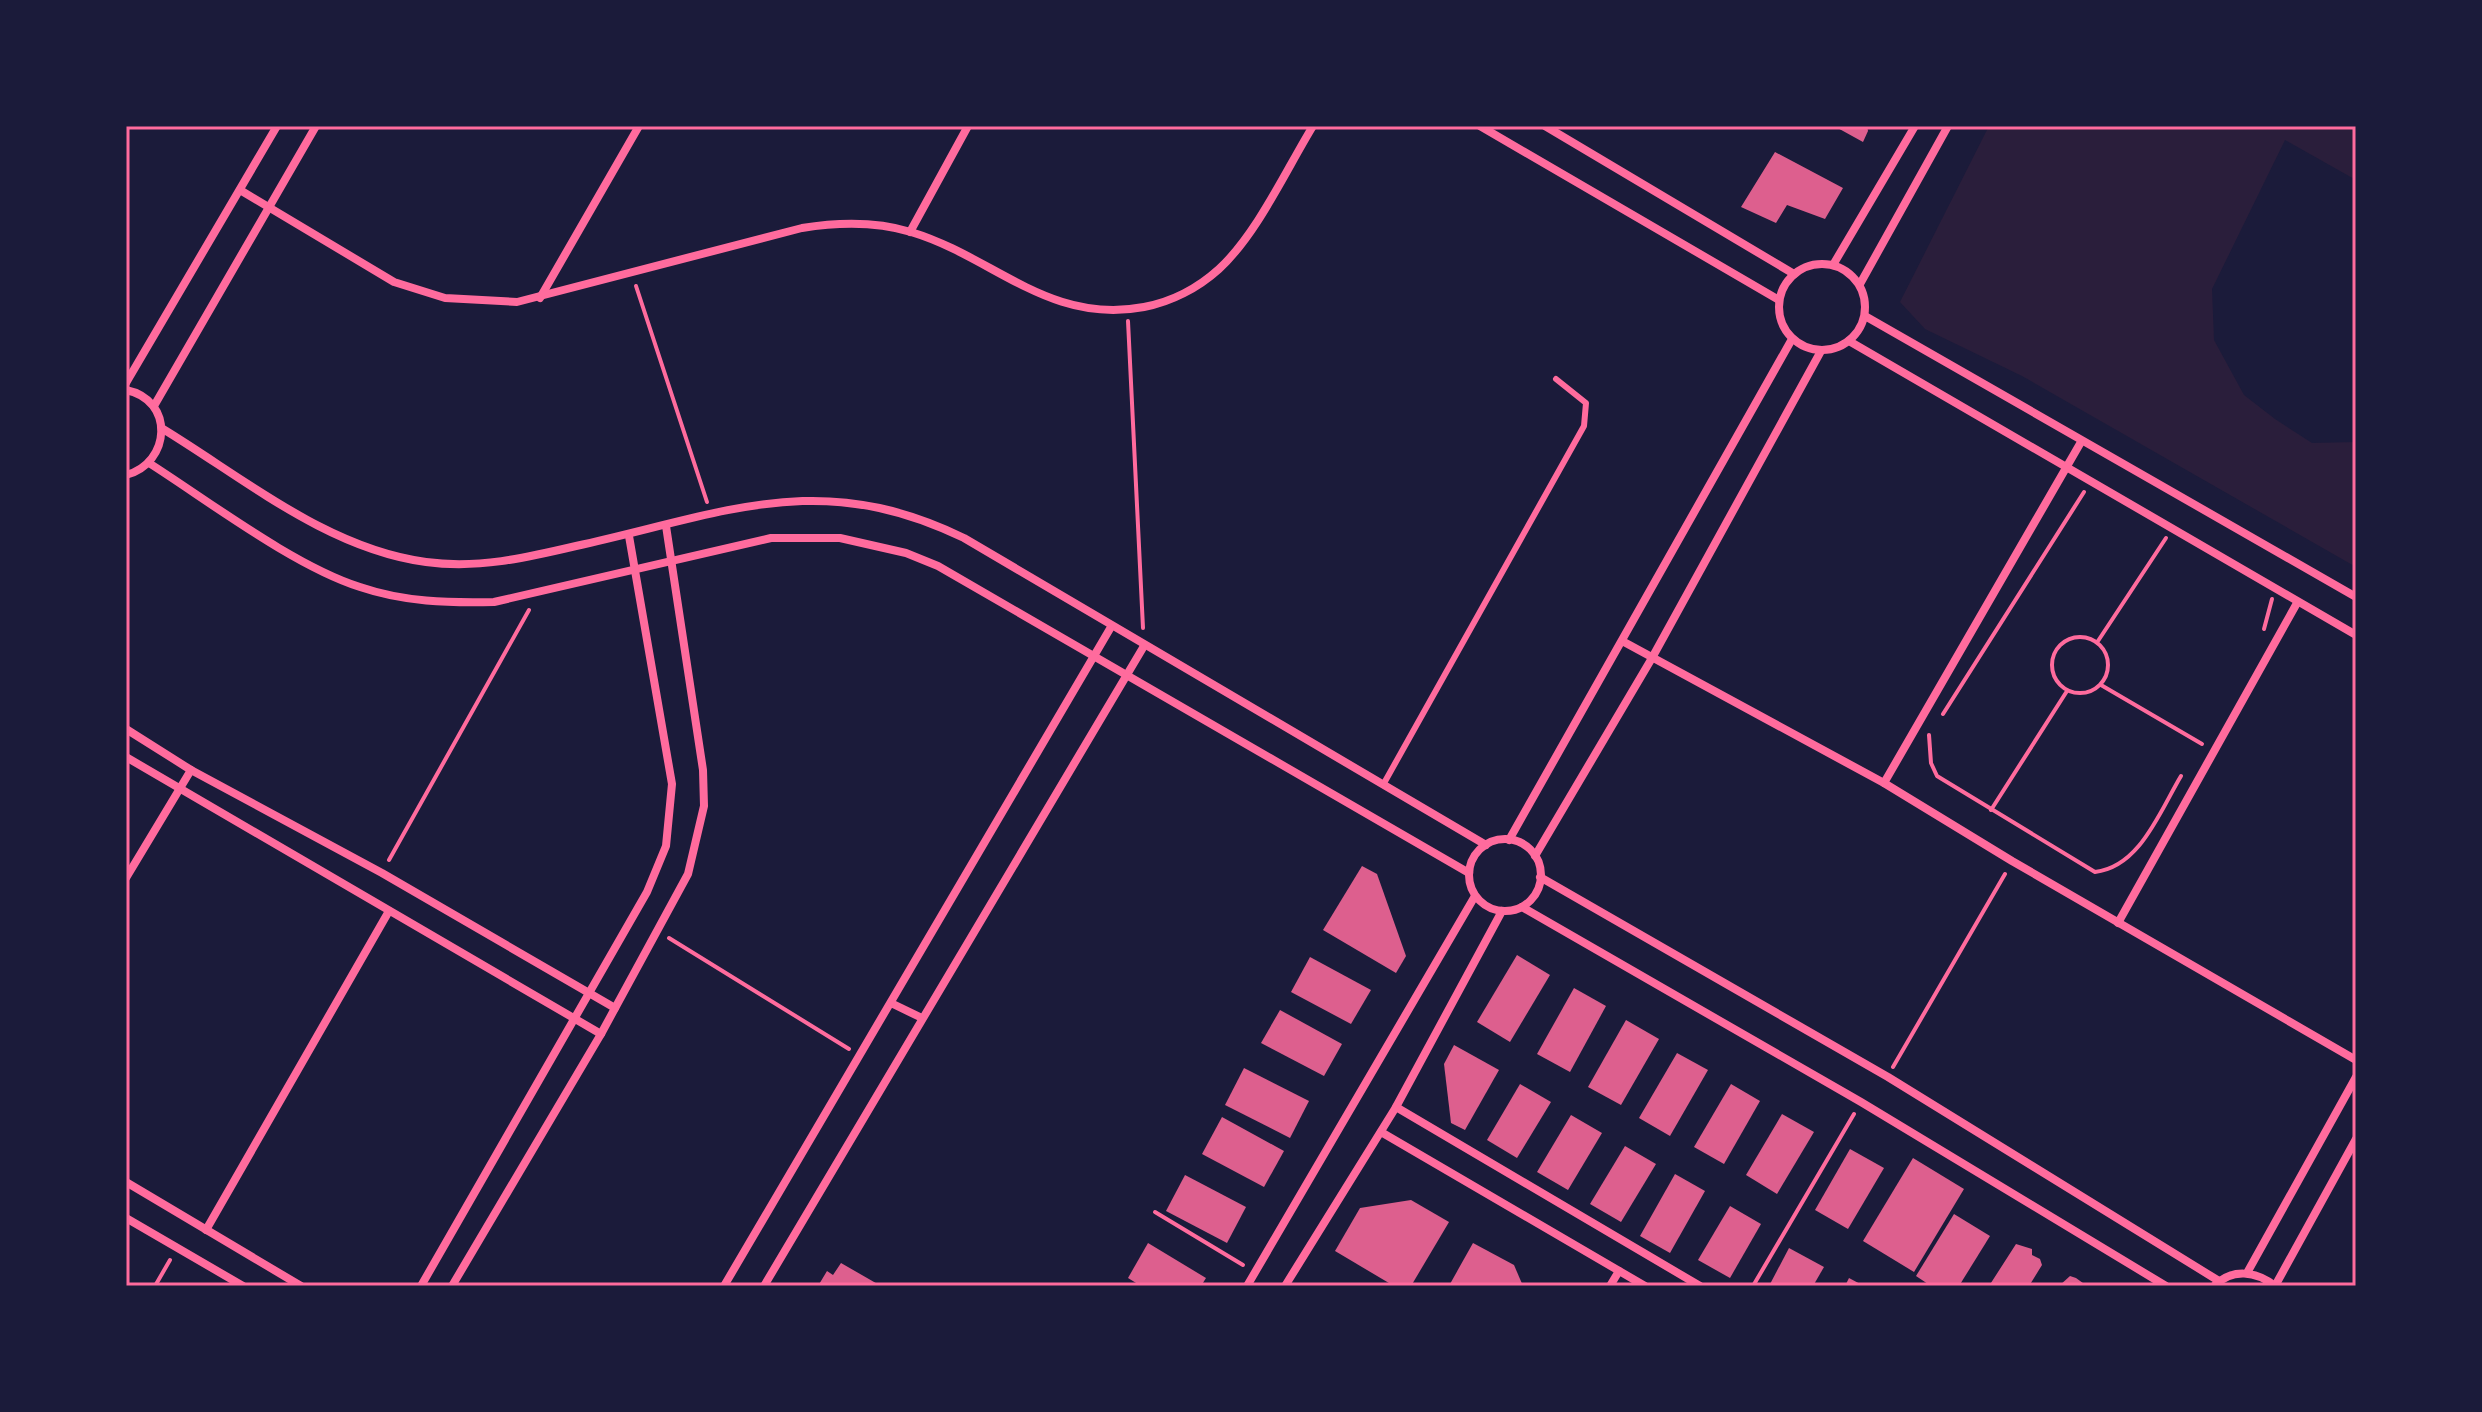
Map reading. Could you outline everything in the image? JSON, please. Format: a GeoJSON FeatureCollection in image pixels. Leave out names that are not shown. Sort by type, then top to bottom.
{"type":"FeatureCollection","features":[{"type":"Feature","properties":{"kind":"street"},"geometry":{"type":"LineString","coordinates":[[126,383],[277,126]]}},
{"type":"Feature","properties":{"kind":"street"},"geometry":{"type":"LineString","coordinates":[[154,406],[316,126]]}},
{"type":"Feature","properties":{"kind":"street"},"geometry":{"type":"LineString","coordinates":[[540,298],[639,126]]}},
{"type":"Feature","properties":{"kind":"street"},"geometry":{"type":"LineString","coordinates":[[910,232],[968,126]]}},
{"type":"Feature","properties":{"kind":"street"},"geometry":{"type":"LineString","coordinates":[[240,190],[370,269],[419,291],[469,302],[540,298],[823,225],[867,224],[910,232],[949,247],[1051,301],[1088,310],[1127,310],[1177,297],[1219,268],[1244,238],[1313,126]]}},
{"type":"Feature","properties":{"kind":"street"},"geometry":{"type":"LineString","coordinates":[[1480,126],[1779,300]]}},
{"type":"Feature","properties":{"kind":"street"},"geometry":{"type":"LineString","coordinates":[[1545,126],[1794,274]]}},
{"type":"Feature","properties":{"kind":"street"},"geometry":{"type":"LineString","coordinates":[[1833,265],[1915,126]]}},
{"type":"Feature","properties":{"kind":"street"},"geometry":{"type":"LineString","coordinates":[[1860,284],[1948,126]]}},
{"type":"Feature","properties":{"kind":"street"},"geometry":{"type":"LineString","coordinates":[[1535,856],[1652,658],[1821,351],[1849,341],[1865,316],[1860,284],[1833,265],[1806,267],[1794,274],[1779,300],[1779,314],[1792,339],[1821,351]]}},
{"type":"Feature","properties":{"kind":"street"},"geometry":{"type":"LineString","coordinates":[[1865,316],[2356,597]]}},
{"type":"Feature","properties":{"kind":"street"},"geometry":{"type":"LineString","coordinates":[[1509,840],[1624,642],[1792,339]]}},
{"type":"Feature","properties":{"kind":"street"},"geometry":{"type":"LineString","coordinates":[[1849,341],[2356,635]]}},
{"type":"Feature","properties":{"kind":"street"},"geometry":{"type":"LineString","coordinates":[[126,390],[145,397],[154,406],[163,429],[157,453],[149,463],[126,475]]}},
{"type":"Feature","properties":{"kind":"street"},"geometry":{"type":"LineString","coordinates":[[163,429],[330,532],[376,551],[425,562],[476,565],[525,559],[771,501],[811,498],[890,508],[964,538],[1486,845]]}},
{"type":"Feature","properties":{"kind":"street"},"geometry":{"type":"LineString","coordinates":[[1884,783],[2081,442]]}},
{"type":"Feature","properties":{"kind":"street"},"geometry":{"type":"LineString","coordinates":[[149,463],[318,570],[360,587],[403,598],[448,603],[494,602],[771,538],[840,538],[874,544],[938,566],[1469,873]]}},
{"type":"Feature","properties":{"kind":"street"},"geometry":{"type":"LineString","coordinates":[[452,1286],[601,1034],[688,874],[704,806],[703,770],[666,526]]}},
{"type":"Feature","properties":{"kind":"street"},"geometry":{"type":"LineString","coordinates":[[421,1286],[658,869],[672,805],[669,763],[629,536]]}},
{"type":"Feature","properties":{"kind":"street"},"geometry":{"type":"LineString","coordinates":[[2118,923],[2297,603]]}},
{"type":"Feature","properties":{"kind":"street"},"geometry":{"type":"LineString","coordinates":[[724,1286],[893,1004],[1111,627]]}},
{"type":"Feature","properties":{"kind":"street"},"geometry":{"type":"LineString","coordinates":[[1624,642],[1884,783],[2012,861],[2356,1060]]}},
{"type":"Feature","properties":{"kind":"street"},"geometry":{"type":"LineString","coordinates":[[764,1286],[1144,646]]}},
{"type":"Feature","properties":{"kind":"street"},"geometry":{"type":"LineString","coordinates":[[126,729],[191,770],[382,873],[615,1008]]}},
{"type":"Feature","properties":{"kind":"street"},"geometry":{"type":"LineString","coordinates":[[126,757],[601,1034]]}},
{"type":"Feature","properties":{"kind":"street"},"geometry":{"type":"LineString","coordinates":[[126,878],[191,770]]}},
{"type":"Feature","properties":{"kind":"street"},"geometry":{"type":"LineString","coordinates":[[1509,840],[1519,842],[1535,856],[1540,877],[1538,889],[1522,907],[1502,911],[1492,909],[1475,896],[1469,873],[1477,852],[1486,845],[1509,840]]}},
{"type":"Feature","properties":{"kind":"street"},"geometry":{"type":"LineString","coordinates":[[1540,877],[1888,1077],[2216,1284],[2247,1273],[2356,1077]]}},
{"type":"Feature","properties":{"kind":"street"},"geometry":{"type":"LineString","coordinates":[[1247,1286],[1475,896]]}},
{"type":"Feature","properties":{"kind":"street"},"geometry":{"type":"LineString","coordinates":[[1522,907],[1861,1102],[2166,1286]]}},
{"type":"Feature","properties":{"kind":"street"},"geometry":{"type":"LineString","coordinates":[[206,1230],[389,911]]}},
{"type":"Feature","properties":{"kind":"street"},"geometry":{"type":"LineString","coordinates":[[1285,1286],[1396,1107],[1502,911]]}},
{"type":"Feature","properties":{"kind":"street"},"geometry":{"type":"LineString","coordinates":[[893,1004],[922,1018]]}},
{"type":"Feature","properties":{"kind":"street"},"geometry":{"type":"LineString","coordinates":[[1396,1107],[1700,1286]]}},
{"type":"Feature","properties":{"kind":"street"},"geometry":{"type":"LineString","coordinates":[[1381,1132],[1645,1286]]}},
{"type":"Feature","properties":{"kind":"street"},"geometry":{"type":"LineString","coordinates":[[2247,1273],[2275,1286],[2356,1139]]}},
{"type":"Feature","properties":{"kind":"street"},"geometry":{"type":"LineString","coordinates":[[126,1182],[301,1286]]}},
{"type":"Feature","properties":{"kind":"street"},"geometry":{"type":"LineString","coordinates":[[126,1218],[243,1286]]}},
{"type":"Feature","properties":{"kind":"street"},"geometry":{"type":"LineString","coordinates":[[1610,1286],[1619,1271]]}},
{"type":"Feature","properties":{"kind":"lane"},"geometry":{"type":"LineString","coordinates":[[1383,785],[1588,419],[1581,396],[1556,379]]}},
{"type":"Feature","properties":{"kind":"path"},"geometry":{"type":"LineString","coordinates":[[632,274],[711,516]]}},
{"type":"Feature","properties":{"kind":"path"},"geometry":{"type":"LineString","coordinates":[[1127,310],[1144,646]]}},
{"type":"Feature","properties":{"kind":"path"},"geometry":{"type":"LineString","coordinates":[[2091,482],[1929,736],[1931,763],[1937,776],[2095,872],[2107,871],[2129,859],[2186,769]]}},
{"type":"Feature","properties":{"kind":"path"},"geometry":{"type":"LineString","coordinates":[[2097,642],[2172,530]]}},
{"type":"Feature","properties":{"kind":"path"},"geometry":{"type":"LineString","coordinates":[[2260,640],[2274,589]]}},
{"type":"Feature","properties":{"kind":"path"},"geometry":{"type":"LineString","coordinates":[[382,873],[539,592]]}},
{"type":"Feature","properties":{"kind":"path"},"geometry":{"type":"LineString","coordinates":[[2085,636],[2097,642],[2109,663],[2101,685],[2079,694],[2067,691],[2057,682],[2051,669],[2052,656],[2060,644],[2071,637],[2085,636]]}},
{"type":"Feature","properties":{"kind":"path"},"geometry":{"type":"LineString","coordinates":[[2101,685],[2202,744]]}},
{"type":"Feature","properties":{"kind":"path"},"geometry":{"type":"LineString","coordinates":[[1991,810],[2067,691]]}},
{"type":"Feature","properties":{"kind":"path"},"geometry":{"type":"LineString","coordinates":[[2194,757],[2209,731]]}},
{"type":"Feature","properties":{"kind":"path"},"geometry":{"type":"LineString","coordinates":[[1888,1077],[2012,861]]}},
{"type":"Feature","properties":{"kind":"path"},"geometry":{"type":"LineString","coordinates":[[658,931],[861,1056]]}},
{"type":"Feature","properties":{"kind":"path"},"geometry":{"type":"LineString","coordinates":[[1753,1286],[1861,1102]]}},
{"type":"Feature","properties":{"kind":"path"},"geometry":{"type":"LineString","coordinates":[[1155,1212],[1255,1273]]}},
{"type":"Feature","properties":{"kind":"path"},"geometry":{"type":"LineString","coordinates":[[155,1286],[177,1248]]}},
{"type":"Feature","properties":{"kind":"shaded area"},"geometry":{"type":"Polygon","coordinates":[[[1989,126],[2356,126],[2356,180],[2285,140],[2212,289],[2214,340],[2244,395],[2312,443],[2356,442],[2356,567],[2022,376],[1925,329],[1900,302],[1989,126]]]}},
{"type":"Feature","properties":{"kind":"building"},"geometry":{"type":"Polygon","coordinates":[[[1834,126],[1867,126],[1868,131],[1863,142],[1834,126]]]}},
{"type":"Feature","properties":{"kind":"building"},"geometry":{"type":"Polygon","coordinates":[[[1775,152],[1843,188],[1825,219],[1787,205],[1776,223],[1741,207],[1775,152]]]}},
{"type":"Feature","properties":{"kind":"building"},"geometry":{"type":"Polygon","coordinates":[[[1362,866],[1377,874],[1406,956],[1396,973],[1323,930],[1362,866]]]}},
{"type":"Feature","properties":{"kind":"building"},"geometry":{"type":"Polygon","coordinates":[[[1517,955],[1550,975],[1510,1042],[1477,1022],[1517,955]]]}},
{"type":"Feature","properties":{"kind":"building"},"geometry":{"type":"Polygon","coordinates":[[[1310,957],[1371,990],[1351,1024],[1291,992],[1310,957]]]}},
{"type":"Feature","properties":{"kind":"building"},"geometry":{"type":"Polygon","coordinates":[[[1574,988],[1606,1006],[1570,1072],[1537,1054],[1574,988]]]}},
{"type":"Feature","properties":{"kind":"building"},"geometry":{"type":"Polygon","coordinates":[[[1280,1010],[1342,1044],[1324,1076],[1261,1043],[1280,1010]]]}},
{"type":"Feature","properties":{"kind":"building"},"geometry":{"type":"Polygon","coordinates":[[[1626,1020],[1659,1039],[1621,1105],[1588,1087],[1626,1020]]]}},
{"type":"Feature","properties":{"kind":"building"},"geometry":{"type":"Polygon","coordinates":[[[1454,1045],[1499,1070],[1465,1130],[1451,1123],[1444,1064],[1454,1045]]]}},
{"type":"Feature","properties":{"kind":"building"},"geometry":{"type":"Polygon","coordinates":[[[1677,1053],[1708,1070],[1670,1136],[1639,1118],[1677,1053]]]}},
{"type":"Feature","properties":{"kind":"building"},"geometry":{"type":"Polygon","coordinates":[[[1244,1068],[1309,1101],[1290,1138],[1225,1105],[1244,1068]]]}},
{"type":"Feature","properties":{"kind":"building"},"geometry":{"type":"Polygon","coordinates":[[[1520,1084],[1551,1102],[1517,1158],[1487,1140],[1520,1084]]]}},
{"type":"Feature","properties":{"kind":"building"},"geometry":{"type":"Polygon","coordinates":[[[1731,1084],[1760,1101],[1724,1164],[1694,1147],[1731,1084]]]}},
{"type":"Feature","properties":{"kind":"building"},"geometry":{"type":"Polygon","coordinates":[[[1782,1114],[1814,1132],[1777,1194],[1746,1175],[1782,1114]]]}},
{"type":"Feature","properties":{"kind":"building"},"geometry":{"type":"Polygon","coordinates":[[[1571,1115],[1602,1133],[1568,1190],[1537,1172],[1571,1115]]]}},
{"type":"Feature","properties":{"kind":"building"},"geometry":{"type":"Polygon","coordinates":[[[1222,1117],[1284,1151],[1264,1187],[1202,1154],[1222,1117]]]}},
{"type":"Feature","properties":{"kind":"building"},"geometry":{"type":"Polygon","coordinates":[[[1625,1146],[1656,1164],[1621,1222],[1590,1204],[1625,1146]]]}},
{"type":"Feature","properties":{"kind":"building"},"geometry":{"type":"Polygon","coordinates":[[[1850,1149],[1884,1168],[1848,1229],[1815,1210],[1850,1149]]]}},
{"type":"Feature","properties":{"kind":"building"},"geometry":{"type":"Polygon","coordinates":[[[1913,1158],[1964,1189],[1914,1272],[1863,1241],[1913,1158]]]}},
{"type":"Feature","properties":{"kind":"building"},"geometry":{"type":"Polygon","coordinates":[[[1675,1174],[1705,1191],[1670,1253],[1640,1236],[1675,1174]]]}},
{"type":"Feature","properties":{"kind":"building"},"geometry":{"type":"Polygon","coordinates":[[[1185,1175],[1246,1207],[1227,1243],[1166,1211],[1185,1175]]]}},
{"type":"Feature","properties":{"kind":"building"},"geometry":{"type":"Polygon","coordinates":[[[1411,1200],[1449,1222],[1411,1286],[1394,1286],[1335,1251],[1360,1208],[1411,1200]]]}},
{"type":"Feature","properties":{"kind":"building"},"geometry":{"type":"Polygon","coordinates":[[[1730,1206],[1761,1224],[1730,1278],[1698,1260],[1730,1206]]]}},
{"type":"Feature","properties":{"kind":"building"},"geometry":{"type":"Polygon","coordinates":[[[1954,1214],[1990,1236],[1959,1286],[1931,1286],[1916,1276],[1954,1214]]]}},
{"type":"Feature","properties":{"kind":"building"},"geometry":{"type":"Polygon","coordinates":[[[1148,1243],[1206,1278],[1201,1286],[1141,1286],[1128,1278],[1148,1243]]]}},
{"type":"Feature","properties":{"kind":"building"},"geometry":{"type":"Polygon","coordinates":[[[1473,1243],[1514,1265],[1523,1286],[1450,1284],[1473,1243]]]}},
{"type":"Feature","properties":{"kind":"building"},"geometry":{"type":"Polygon","coordinates":[[[2016,1244],[2032,1249],[2032,1255],[2040,1259],[2042,1265],[2029,1286],[1989,1286],[2016,1244]]]}},
{"type":"Feature","properties":{"kind":"building"},"geometry":{"type":"Polygon","coordinates":[[[1789,1248],[1824,1267],[1813,1286],[1769,1286],[1789,1248]]]}},
{"type":"Feature","properties":{"kind":"building"},"geometry":{"type":"Polygon","coordinates":[[[841,1263],[881,1286],[818,1286],[827,1271],[833,1275],[841,1263]]]}},
{"type":"Feature","properties":{"kind":"building"},"geometry":{"type":"Polygon","coordinates":[[[2070,1276],[2076,1278],[2087,1286],[2059,1286],[2070,1276]]]}},
{"type":"Feature","properties":{"kind":"building"},"geometry":{"type":"Polygon","coordinates":[[[1849,1278],[1864,1286],[1845,1286],[1849,1278]]]}}]}
